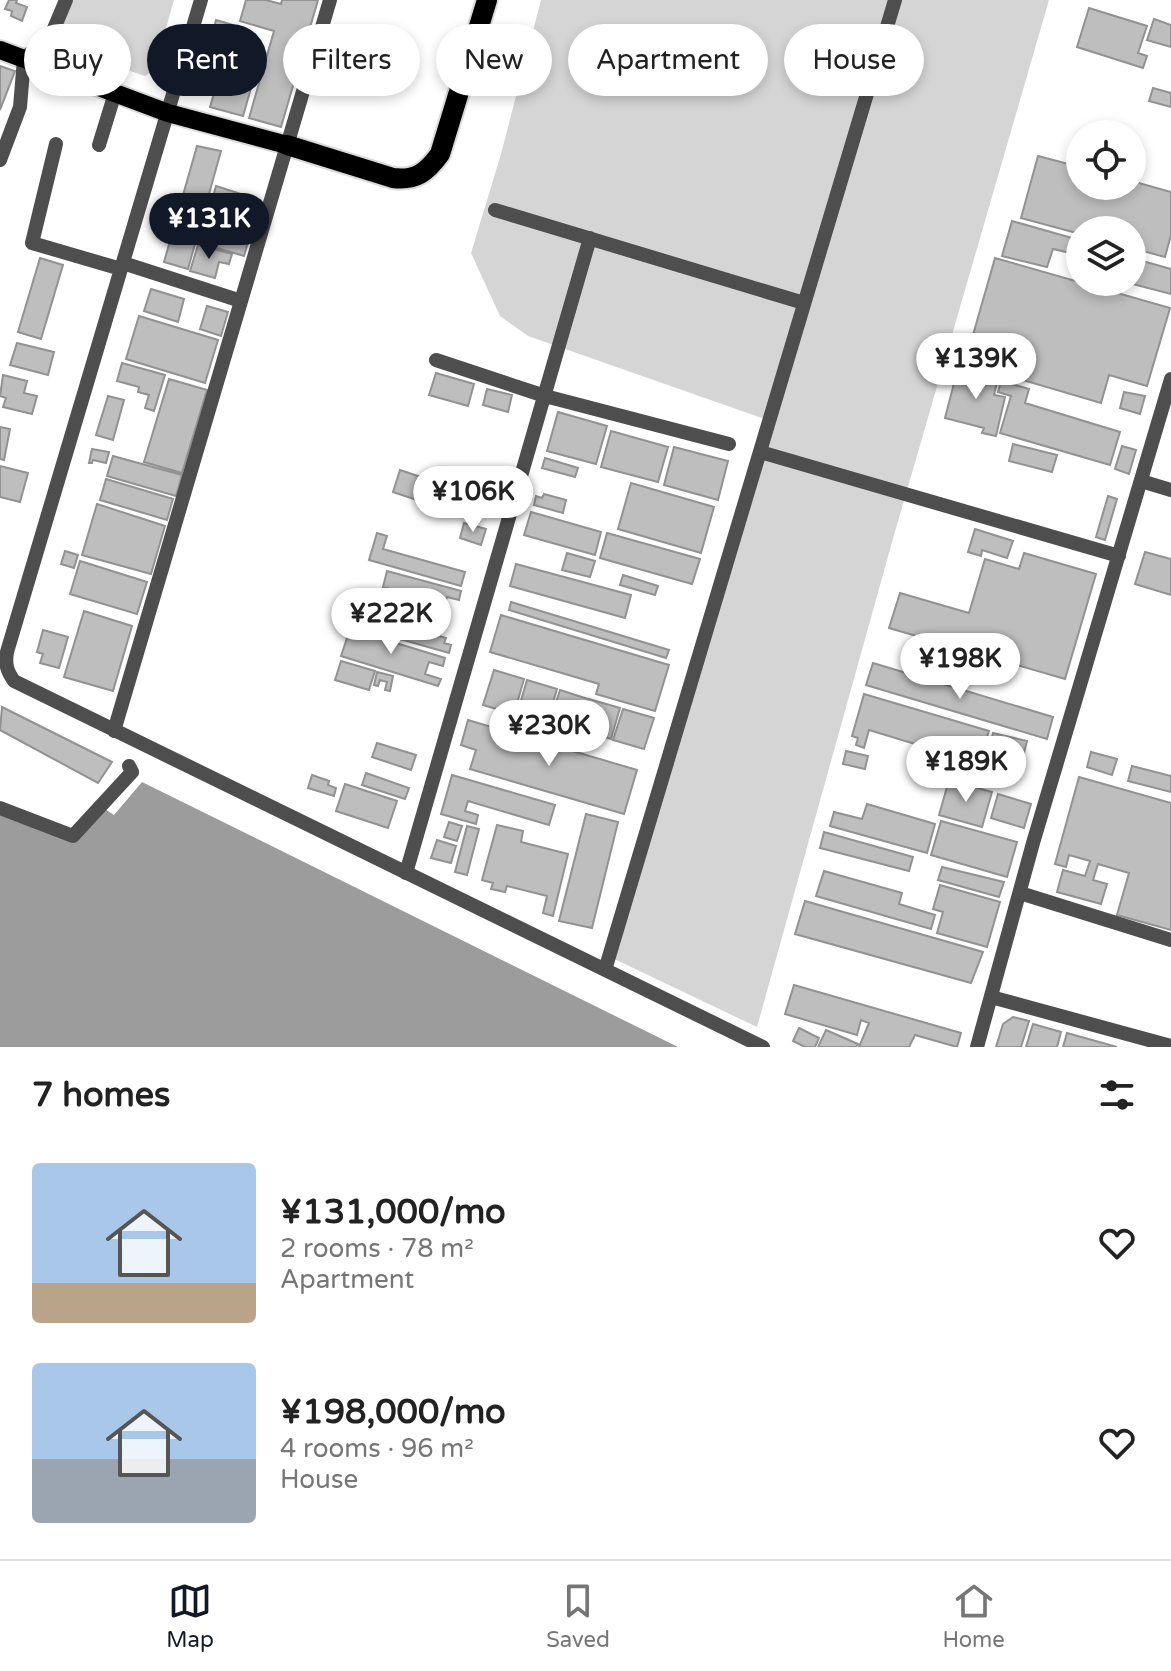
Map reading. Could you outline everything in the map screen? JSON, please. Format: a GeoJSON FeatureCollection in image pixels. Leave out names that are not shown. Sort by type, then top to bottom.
{"type":"FeatureCollection","features":[{"type":"Feature","properties":{"kind":"highway"},"geometry":{"type":"LineString","coordinates":[[287,145],[393,178],[406,180],[419,176],[440,154],[487,0]]}},
{"type":"Feature","properties":{"kind":"main road"},"geometry":{"type":"LineString","coordinates":[[0,50],[24,59]]}},
{"type":"Feature","properties":{"kind":"main road"},"geometry":{"type":"LineString","coordinates":[[123,96],[168,113],[287,145]]}},
{"type":"Feature","properties":{"kind":"street"},"geometry":{"type":"LineString","coordinates":[[56,24],[66,0]]}},
{"type":"Feature","properties":{"kind":"street"},"geometry":{"type":"LineString","coordinates":[[201,0],[7,652],[4,677],[763,1047]]}},
{"type":"Feature","properties":{"kind":"street"},"geometry":{"type":"LineString","coordinates":[[114,731],[330,0]]}},
{"type":"Feature","properties":{"kind":"street"},"geometry":{"type":"LineString","coordinates":[[605,970],[895,0]]}},
{"type":"Feature","properties":{"kind":"street"},"geometry":{"type":"LineString","coordinates":[[0,160],[20,107],[24,59]]}},
{"type":"Feature","properties":{"kind":"street"},"geometry":{"type":"LineString","coordinates":[[99,145],[114,96]]}},
{"type":"Feature","properties":{"kind":"street"},"geometry":{"type":"LineString","coordinates":[[56,144],[32,243],[241,301]]}},
{"type":"Feature","properties":{"kind":"street"},"geometry":{"type":"LineString","coordinates":[[495,210],[804,303]]}},
{"type":"Feature","properties":{"kind":"street"},"geometry":{"type":"LineString","coordinates":[[406,873],[590,238]]}},
{"type":"Feature","properties":{"kind":"street"},"geometry":{"type":"LineString","coordinates":[[436,360],[545,396],[729,444]]}},
{"type":"Feature","properties":{"kind":"street"},"geometry":{"type":"LineString","coordinates":[[977,1047],[1171,379]]}},
{"type":"Feature","properties":{"kind":"street"},"geometry":{"type":"LineString","coordinates":[[760,452],[1119,556]]}},
{"type":"Feature","properties":{"kind":"street"},"geometry":{"type":"LineString","coordinates":[[1141,481],[1171,490]]}},
{"type":"Feature","properties":{"kind":"street"},"geometry":{"type":"LineString","coordinates":[[0,808],[73,836],[132,772],[129,766]]}},
{"type":"Feature","properties":{"kind":"street"},"geometry":{"type":"LineString","coordinates":[[1020,893],[1171,940]]}},
{"type":"Feature","properties":{"kind":"street"},"geometry":{"type":"LineString","coordinates":[[991,997],[1171,1046]]}},
{"type":"Feature","properties":{"kind":"shaded area"},"geometry":{"type":"Polygon","coordinates":[[[68,0],[174,0],[167,24],[147,24],[145,76],[131,71],[131,24],[57,24],[68,0]]]}},
{"type":"Feature","properties":{"kind":"shaded area"},"geometry":{"type":"Polygon","coordinates":[[[541,0],[1049,0],[894,535],[757,1027],[610,957],[765,419],[528,336],[500,316],[471,253],[516,96],[552,96],[552,24],[535,24],[541,0]]]}},
{"type":"Feature","properties":{"kind":"shaded area"},"geometry":{"type":"Polygon","coordinates":[[[142,782],[678,1047],[0,1047],[0,815],[74,843],[105,809],[114,815],[142,782]]]}},
{"type":"Feature","properties":{"kind":"building"},"geometry":{"type":"Polygon","coordinates":[[[9,0],[17,0],[16,3],[27,7],[22,21],[11,16],[12,11],[5,9],[9,0]]]}},
{"type":"Feature","properties":{"kind":"building"},"geometry":{"type":"Polygon","coordinates":[[[246,0],[281,4],[282,0],[318,0],[311,24],[283,24],[283,96],[290,96],[281,127],[249,118],[255,96],[267,96],[267,55],[274,31],[267,29],[267,24],[240,21],[246,0]]]}},
{"type":"Feature","properties":{"kind":"building"},"geometry":{"type":"Polygon","coordinates":[[[1089,8],[1147,26],[1138,53],[1147,56],[1143,68],[1077,47],[1089,8]]]}},
{"type":"Feature","properties":{"kind":"building"},"geometry":{"type":"Polygon","coordinates":[[[1154,19],[1171,25],[1171,47],[1147,40],[1154,19]]]}},
{"type":"Feature","properties":{"kind":"building"},"geometry":{"type":"Polygon","coordinates":[[[0,66],[15,71],[0,110],[0,66]]]}},
{"type":"Feature","properties":{"kind":"building"},"geometry":{"type":"Polygon","coordinates":[[[1153,88],[1171,93],[1171,107],[1149,101],[1153,88]]]}},
{"type":"Feature","properties":{"kind":"building"},"geometry":{"type":"Polygon","coordinates":[[[213,96],[249,96],[243,116],[210,107],[213,96]]]}},
{"type":"Feature","properties":{"kind":"building"},"geometry":{"type":"Polygon","coordinates":[[[197,146],[221,151],[188,269],[164,262],[197,146]]]}},
{"type":"Feature","properties":{"kind":"building"},"geometry":{"type":"Polygon","coordinates":[[[1038,156],[1066,163],[1066,200],[1146,200],[1146,185],[1171,192],[1171,235],[1165,257],[1146,252],[1146,216],[1066,216],[1066,230],[1021,218],[1038,156]]]}},
{"type":"Feature","properties":{"kind":"building"},"geometry":{"type":"Polygon","coordinates":[[[216,186],[260,200],[244,256],[200,243],[216,186]]]}},
{"type":"Feature","properties":{"kind":"building"},"geometry":{"type":"Polygon","coordinates":[[[1012,221],[1066,236],[1066,252],[1053,249],[1047,267],[1002,256],[1012,221]]]}},
{"type":"Feature","properties":{"kind":"building"},"geometry":{"type":"Polygon","coordinates":[[[198,245],[232,254],[229,264],[219,262],[215,278],[190,271],[198,245]]]}},
{"type":"Feature","properties":{"kind":"building"},"geometry":{"type":"Polygon","coordinates":[[[40,258],[63,265],[41,339],[18,332],[40,258]]]}},
{"type":"Feature","properties":{"kind":"building"},"geometry":{"type":"Polygon","coordinates":[[[995,258],[1066,278],[1066,296],[1128,296],[1170,308],[1147,386],[1109,375],[1101,403],[965,363],[995,258]]]}},
{"type":"Feature","properties":{"kind":"building"},"geometry":{"type":"Polygon","coordinates":[[[1146,262],[1171,269],[1171,294],[1146,287],[1146,262]]]}},
{"type":"Feature","properties":{"kind":"building"},"geometry":{"type":"Polygon","coordinates":[[[151,289],[184,299],[178,322],[144,311],[151,289]]]}},
{"type":"Feature","properties":{"kind":"building"},"geometry":{"type":"Polygon","coordinates":[[[207,306],[228,312],[221,336],[200,329],[207,306]]]}},
{"type":"Feature","properties":{"kind":"building"},"geometry":{"type":"Polygon","coordinates":[[[139,316],[218,340],[205,383],[126,359],[139,316]]]}},
{"type":"Feature","properties":{"kind":"building"},"geometry":{"type":"Polygon","coordinates":[[[17,343],[54,352],[48,375],[10,365],[17,343]]]}},
{"type":"Feature","properties":{"kind":"building"},"geometry":{"type":"Polygon","coordinates":[[[122,363],[165,375],[154,411],[145,408],[149,395],[138,392],[139,387],[117,381],[122,363]]]}},
{"type":"Feature","properties":{"kind":"building"},"geometry":{"type":"Polygon","coordinates":[[[958,368],[998,378],[994,395],[1005,397],[996,436],[982,433],[984,428],[945,418],[958,368]]]}},
{"type":"Feature","properties":{"kind":"building"},"geometry":{"type":"Polygon","coordinates":[[[436,373],[474,384],[468,406],[429,395],[436,373]]]}},
{"type":"Feature","properties":{"kind":"building"},"geometry":{"type":"Polygon","coordinates":[[[3,375],[27,381],[24,393],[37,396],[32,414],[3,407],[6,398],[0,396],[3,375]]]}},
{"type":"Feature","properties":{"kind":"building"},"geometry":{"type":"Polygon","coordinates":[[[169,379],[207,390],[182,473],[144,462],[169,379]]]}},
{"type":"Feature","properties":{"kind":"building"},"geometry":{"type":"Polygon","coordinates":[[[1001,381],[1029,389],[1025,403],[1120,432],[1110,465],[1000,433],[1011,396],[998,392],[1001,381]]]}},
{"type":"Feature","properties":{"kind":"building"},"geometry":{"type":"Polygon","coordinates":[[[487,389],[512,395],[508,412],[483,405],[487,389]]]}},
{"type":"Feature","properties":{"kind":"building"},"geometry":{"type":"Polygon","coordinates":[[[1124,392],[1145,396],[1140,414],[1120,408],[1124,392]]]}},
{"type":"Feature","properties":{"kind":"building"},"geometry":{"type":"Polygon","coordinates":[[[108,396],[124,400],[113,440],[96,435],[108,396]]]}},
{"type":"Feature","properties":{"kind":"building"},"geometry":{"type":"Polygon","coordinates":[[[558,412],[607,426],[596,464],[547,451],[558,412]]]}},
{"type":"Feature","properties":{"kind":"building"},"geometry":{"type":"Polygon","coordinates":[[[0,427],[10,429],[4,460],[0,459],[0,427]]]}},
{"type":"Feature","properties":{"kind":"building"},"geometry":{"type":"Polygon","coordinates":[[[611,431],[668,447],[658,482],[601,467],[611,431]]]}},
{"type":"Feature","properties":{"kind":"building"},"geometry":{"type":"Polygon","coordinates":[[[1013,444],[1057,455],[1052,472],[1009,461],[1013,444]]]}},
{"type":"Feature","properties":{"kind":"building"},"geometry":{"type":"Polygon","coordinates":[[[1122,446],[1136,450],[1129,474],[1115,469],[1122,446]]]}},
{"type":"Feature","properties":{"kind":"building"},"geometry":{"type":"Polygon","coordinates":[[[674,447],[728,461],[718,500],[664,485],[674,447]]]}},
{"type":"Feature","properties":{"kind":"building"},"geometry":{"type":"Polygon","coordinates":[[[92,449],[109,452],[106,463],[93,460],[89,463],[92,449]]]}},
{"type":"Feature","properties":{"kind":"building"},"geometry":{"type":"Polygon","coordinates":[[[113,456],[182,475],[176,496],[107,476],[113,456]]]}},
{"type":"Feature","properties":{"kind":"building"},"geometry":{"type":"Polygon","coordinates":[[[545,458],[578,468],[575,477],[542,468],[545,458]]]}},
{"type":"Feature","properties":{"kind":"building"},"geometry":{"type":"Polygon","coordinates":[[[0,466],[28,473],[20,502],[0,497],[0,466]]]}},
{"type":"Feature","properties":{"kind":"building"},"geometry":{"type":"Polygon","coordinates":[[[400,470],[427,479],[420,501],[393,492],[400,470]]]}},
{"type":"Feature","properties":{"kind":"building"},"geometry":{"type":"Polygon","coordinates":[[[106,479],[173,499],[167,520],[100,500],[106,479]]]}},
{"type":"Feature","properties":{"kind":"building"},"geometry":{"type":"Polygon","coordinates":[[[430,479],[472,491],[465,517],[422,505],[430,479]]]}},
{"type":"Feature","properties":{"kind":"building"},"geometry":{"type":"Polygon","coordinates":[[[631,483],[714,507],[701,553],[618,529],[631,483]]]}},
{"type":"Feature","properties":{"kind":"building"},"geometry":{"type":"Polygon","coordinates":[[[475,490],[495,496],[491,509],[471,504],[475,490]]]}},
{"type":"Feature","properties":{"kind":"building"},"geometry":{"type":"Polygon","coordinates":[[[544,494],[566,500],[563,513],[534,505],[536,496],[542,498],[544,494]]]}},
{"type":"Feature","properties":{"kind":"building"},"geometry":{"type":"Polygon","coordinates":[[[1108,496],[1117,499],[1105,540],[1096,537],[1108,496]]]}},
{"type":"Feature","properties":{"kind":"building"},"geometry":{"type":"Polygon","coordinates":[[[97,504],[165,526],[151,574],[82,555],[97,504]]]}},
{"type":"Feature","properties":{"kind":"building"},"geometry":{"type":"Polygon","coordinates":[[[531,512],[601,532],[595,555],[524,535],[531,512]]]}},
{"type":"Feature","properties":{"kind":"building"},"geometry":{"type":"Polygon","coordinates":[[[464,523],[486,529],[481,545],[460,538],[464,523]]]}},
{"type":"Feature","properties":{"kind":"building"},"geometry":{"type":"Polygon","coordinates":[[[975,529],[1013,541],[1007,558],[982,550],[981,556],[968,552],[975,529]]]}},
{"type":"Feature","properties":{"kind":"building"},"geometry":{"type":"Polygon","coordinates":[[[377,533],[387,536],[383,549],[465,572],[461,586],[369,560],[377,533]]]}},
{"type":"Feature","properties":{"kind":"building"},"geometry":{"type":"Polygon","coordinates":[[[607,533],[700,559],[692,584],[600,558],[607,533]]]}},
{"type":"Feature","properties":{"kind":"building"},"geometry":{"type":"Polygon","coordinates":[[[65,551],[78,555],[74,568],[61,564],[65,551]]]}},
{"type":"Feature","properties":{"kind":"building"},"geometry":{"type":"Polygon","coordinates":[[[1145,552],[1171,559],[1171,595],[1135,584],[1145,552]]]}},
{"type":"Feature","properties":{"kind":"building"},"geometry":{"type":"Polygon","coordinates":[[[567,553],[595,561],[590,577],[562,570],[567,553]]]}},
{"type":"Feature","properties":{"kind":"building"},"geometry":{"type":"Polygon","coordinates":[[[1024,553],[1096,574],[1065,679],[889,628],[900,593],[969,613],[985,559],[1019,569],[1024,553]]]}},
{"type":"Feature","properties":{"kind":"building"},"geometry":{"type":"Polygon","coordinates":[[[80,561],[147,582],[137,614],[70,594],[80,561]]]}},
{"type":"Feature","properties":{"kind":"building"},"geometry":{"type":"Polygon","coordinates":[[[516,564],[631,595],[625,618],[510,586],[516,564]]]}},
{"type":"Feature","properties":{"kind":"building"},"geometry":{"type":"Polygon","coordinates":[[[387,571],[461,591],[459,600],[447,597],[445,604],[425,598],[421,610],[414,607],[417,596],[383,587],[387,571]]]}},
{"type":"Feature","properties":{"kind":"building"},"geometry":{"type":"Polygon","coordinates":[[[623,575],[658,586],[655,595],[620,585],[623,575]]]}},
{"type":"Feature","properties":{"kind":"building"},"geometry":{"type":"Polygon","coordinates":[[[375,601],[403,609],[398,625],[446,638],[444,643],[451,645],[449,653],[351,625],[355,611],[371,615],[375,601]]]}},
{"type":"Feature","properties":{"kind":"building"},"geometry":{"type":"Polygon","coordinates":[[[511,602],[669,650],[666,658],[509,610],[511,602]]]}},
{"type":"Feature","properties":{"kind":"building"},"geometry":{"type":"Polygon","coordinates":[[[84,611],[132,626],[113,691],[64,677],[84,611]]]}},
{"type":"Feature","properties":{"kind":"building"},"geometry":{"type":"Polygon","coordinates":[[[501,615],[669,665],[655,711],[596,694],[599,684],[490,652],[501,615]]]}},
{"type":"Feature","properties":{"kind":"building"},"geometry":{"type":"Polygon","coordinates":[[[350,629],[445,658],[443,666],[429,662],[425,674],[441,679],[438,686],[341,656],[350,629]]]}},
{"type":"Feature","properties":{"kind":"building"},"geometry":{"type":"Polygon","coordinates":[[[43,630],[68,637],[59,668],[40,663],[43,654],[37,652],[43,630]]]}},
{"type":"Feature","properties":{"kind":"building"},"geometry":{"type":"Polygon","coordinates":[[[341,661],[375,671],[369,690],[335,680],[341,661]]]}},
{"type":"Feature","properties":{"kind":"building"},"geometry":{"type":"Polygon","coordinates":[[[873,663],[1053,717],[1047,739],[866,685],[873,663]]]}},
{"type":"Feature","properties":{"kind":"building"},"geometry":{"type":"Polygon","coordinates":[[[494,670],[524,679],[514,714],[483,705],[494,670]]]}},
{"type":"Feature","properties":{"kind":"building"},"geometry":{"type":"Polygon","coordinates":[[[377,672],[393,676],[390,691],[385,690],[387,682],[380,680],[378,686],[374,685],[377,672]]]}},
{"type":"Feature","properties":{"kind":"building"},"geometry":{"type":"Polygon","coordinates":[[[527,680],[557,689],[547,723],[517,714],[527,680]]]}},
{"type":"Feature","properties":{"kind":"building"},"geometry":{"type":"Polygon","coordinates":[[[560,690],[588,699],[578,730],[550,721],[560,690]]]}},
{"type":"Feature","properties":{"kind":"building"},"geometry":{"type":"Polygon","coordinates":[[[864,694],[989,731],[981,755],[940,743],[938,751],[869,730],[864,748],[856,745],[858,738],[852,736],[864,694]]]}},
{"type":"Feature","properties":{"kind":"building"},"geometry":{"type":"Polygon","coordinates":[[[589,699],[620,708],[611,739],[580,730],[589,699]]]}},
{"type":"Feature","properties":{"kind":"building"},"geometry":{"type":"Polygon","coordinates":[[[2,707],[112,762],[98,783],[0,730],[2,707]]]}},
{"type":"Feature","properties":{"kind":"building"},"geometry":{"type":"Polygon","coordinates":[[[623,709],[654,718],[644,749],[613,740],[623,709]]]}},
{"type":"Feature","properties":{"kind":"building"},"geometry":{"type":"Polygon","coordinates":[[[468,720],[637,770],[624,814],[470,769],[476,750],[461,745],[468,720]]]}},
{"type":"Feature","properties":{"kind":"building"},"geometry":{"type":"Polygon","coordinates":[[[993,733],[1027,741],[1021,765],[987,756],[993,733]]]}},
{"type":"Feature","properties":{"kind":"building"},"geometry":{"type":"Polygon","coordinates":[[[377,743],[416,755],[411,770],[372,757],[377,743]]]}},
{"type":"Feature","properties":{"kind":"building"},"geometry":{"type":"Polygon","coordinates":[[[846,751],[868,756],[865,769],[843,764],[846,751]]]}},
{"type":"Feature","properties":{"kind":"building"},"geometry":{"type":"Polygon","coordinates":[[[1091,752],[1117,759],[1112,775],[1087,767],[1091,752]]]}},
{"type":"Feature","properties":{"kind":"building"},"geometry":{"type":"Polygon","coordinates":[[[1132,766],[1171,776],[1171,792],[1128,781],[1132,766]]]}},
{"type":"Feature","properties":{"kind":"building"},"geometry":{"type":"Polygon","coordinates":[[[366,773],[409,788],[405,799],[362,785],[366,773]]]}},
{"type":"Feature","properties":{"kind":"building"},"geometry":{"type":"Polygon","coordinates":[[[312,775],[329,781],[328,785],[336,788],[334,796],[308,788],[312,775]]]}},
{"type":"Feature","properties":{"kind":"building"},"geometry":{"type":"Polygon","coordinates":[[[452,775],[555,805],[549,825],[468,801],[465,811],[478,815],[476,824],[441,814],[452,775]]]}},
{"type":"Feature","properties":{"kind":"building"},"geometry":{"type":"Polygon","coordinates":[[[1079,777],[1171,803],[1171,930],[1117,915],[1129,873],[1098,864],[1093,880],[1107,884],[1101,904],[1057,892],[1063,870],[1085,876],[1090,861],[1069,855],[1066,867],[1055,864],[1079,777]]]}},
{"type":"Feature","properties":{"kind":"building"},"geometry":{"type":"Polygon","coordinates":[[[949,780],[992,792],[982,827],[939,815],[949,780]]]}},
{"type":"Feature","properties":{"kind":"building"},"geometry":{"type":"Polygon","coordinates":[[[345,784],[397,801],[388,828],[336,811],[345,784]]]}},
{"type":"Feature","properties":{"kind":"building"},"geometry":{"type":"Polygon","coordinates":[[[998,794],[1031,804],[1024,828],[991,818],[998,794]]]}},
{"type":"Feature","properties":{"kind":"building"},"geometry":{"type":"Polygon","coordinates":[[[867,804],[935,824],[927,853],[830,826],[834,812],[862,819],[867,804]]]}},
{"type":"Feature","properties":{"kind":"building"},"geometry":{"type":"Polygon","coordinates":[[[586,814],[618,822],[592,928],[559,921],[586,814]]]}},
{"type":"Feature","properties":{"kind":"building"},"geometry":{"type":"Polygon","coordinates":[[[941,821],[1017,842],[1007,877],[931,855],[941,821]]]}},
{"type":"Feature","properties":{"kind":"building"},"geometry":{"type":"Polygon","coordinates":[[[449,822],[462,826],[457,841],[444,837],[449,822]]]}},
{"type":"Feature","properties":{"kind":"building"},"geometry":{"type":"Polygon","coordinates":[[[497,825],[523,831],[521,842],[568,854],[553,916],[543,913],[547,896],[507,886],[505,892],[491,889],[493,883],[482,880],[497,825]]]}},
{"type":"Feature","properties":{"kind":"building"},"geometry":{"type":"Polygon","coordinates":[[[467,826],[479,829],[467,875],[455,872],[467,826]]]}},
{"type":"Feature","properties":{"kind":"building"},"geometry":{"type":"Polygon","coordinates":[[[824,832],[913,857],[909,871],[820,848],[824,832]]]}},
{"type":"Feature","properties":{"kind":"building"},"geometry":{"type":"Polygon","coordinates":[[[437,840],[456,846],[451,863],[431,858],[437,840]]]}},
{"type":"Feature","properties":{"kind":"building"},"geometry":{"type":"Polygon","coordinates":[[[942,867],[1004,882],[999,897],[938,880],[942,867]]]}},
{"type":"Feature","properties":{"kind":"building"},"geometry":{"type":"Polygon","coordinates":[[[824,871],[902,893],[899,904],[935,915],[931,929],[816,896],[824,871]]]}},
{"type":"Feature","properties":{"kind":"building"},"geometry":{"type":"Polygon","coordinates":[[[940,885],[1000,902],[987,947],[937,933],[943,912],[933,909],[940,885]]]}},
{"type":"Feature","properties":{"kind":"building"},"geometry":{"type":"Polygon","coordinates":[[[805,901],[983,952],[971,983],[795,934],[805,901]]]}},
{"type":"Feature","properties":{"kind":"building"},"geometry":{"type":"Polygon","coordinates":[[[794,985],[961,1033],[957,1047],[915,1035],[909,1047],[859,1047],[869,1023],[861,1020],[857,1035],[785,1014],[794,985]]]}},
{"type":"Feature","properties":{"kind":"building"},"geometry":{"type":"Polygon","coordinates":[[[1013,1017],[1029,1021],[1021,1047],[996,1047],[1003,1024],[1013,1017]]]}},
{"type":"Feature","properties":{"kind":"building"},"geometry":{"type":"Polygon","coordinates":[[[1033,1024],[1061,1032],[1057,1047],[1026,1047],[1033,1024]]]}},
{"type":"Feature","properties":{"kind":"building"},"geometry":{"type":"Polygon","coordinates":[[[799,1028],[819,1038],[815,1047],[805,1047],[793,1041],[799,1028]]]}},
{"type":"Feature","properties":{"kind":"building"},"geometry":{"type":"Polygon","coordinates":[[[826,1030],[858,1044],[856,1047],[818,1047],[826,1030]]]}},
{"type":"Feature","properties":{"kind":"building"},"geometry":{"type":"Polygon","coordinates":[[[1067,1033],[1117,1047],[1063,1047],[1067,1033]]]}}]}
